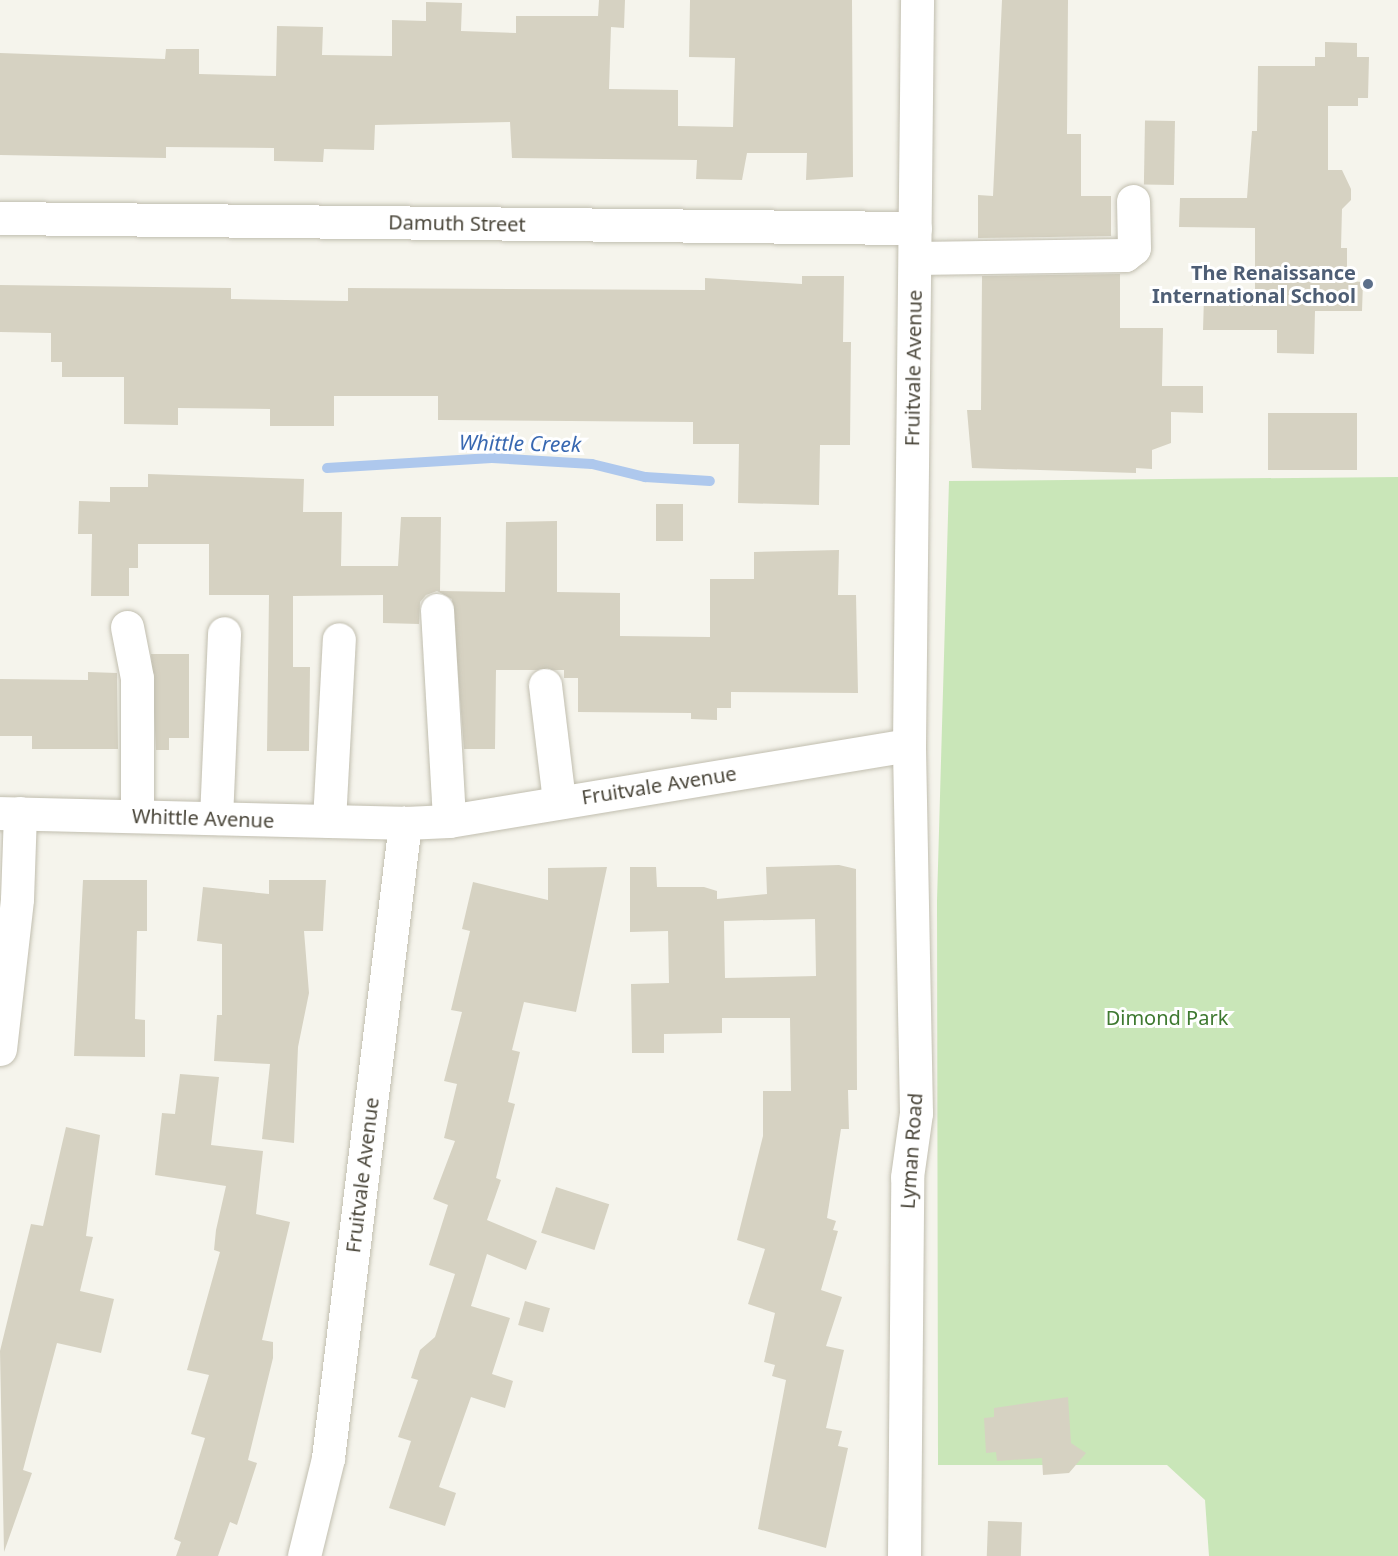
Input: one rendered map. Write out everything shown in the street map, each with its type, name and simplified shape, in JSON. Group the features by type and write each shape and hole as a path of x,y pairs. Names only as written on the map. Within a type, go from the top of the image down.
{"street":[{"name":"Fruitvale Avenue","path":"304,1556 328,1458 405,823 449,821 559,800 909,745 917,0"},
{"name":"Damuth Street","path":"0,218 915,243 1125,255 1134,248 1133,201"},
{"path":"437,610 449,821"},
{"path":"127,627 137,678 137,816"},
{"path":"216,818 224,633"},
{"path":"329,821 339,639"},
{"path":"545,685 559,800"},
{"name":"Lyman Road","path":"904,1556 907,1177 916,1113 909,745"},
{"path":"0,1050 17,899 10,813"},
{"name":"Whittle Avenue","path":"10,813 405,823"}],"green space":[{"name":"Dimond Park","path":"1398,477 1398,1556 1209,1556 1205,1500 1167,1465 938,1465 937,901 949,481"}],"building":[{"path":"599,0 625,0 624,28 611,27 609,89 678,90 678,126 733,127 735,58 689,57 690,0 852,0 853,177 806,180 807,153 747,153 742,180 696,179 697,160 512,158 510,122 375,125 374,150 324,149 323,162 274,161 274,148 166,147 166,158 0,155 0,53 165,59 166,49 199,49 199,74 276,76 277,26 323,27 322,55 392,56 392,20 426,21 426,2 462,3 461,31 516,33 516,16 598,16"},
{"path":"1002,0 1068,0 1067,134 1081,134 1081,196 1111,196 1111,236 978,238 978,195 993,196"},
{"path":"1325,42 1357,43 1357,57 1369,57 1368,98 1358,98 1358,106 1328,106 1328,170 1342,170 1351,189 1351,200 1342,209 1341,248 1347,248 1347,281 1363,282 1362,311 1315,311 1314,354 1277,353 1277,330 1203,330 1204,297 1255,297 1255,228 1179,227 1180,198 1247,198 1252,131 1257,131 1258,66 1315,66 1315,57 1325,57"},
{"path":"1145,120 1175,121 1174,185 1144,184"},
{"path":"1120,274 1120,328 1163,328 1162,386 1203,386 1203,413 1171,412 1171,443 1152,450 1152,469 1136,468 1136,473 972,468 967,410 981,410 982,276"},
{"path":"802,276 844,276 843,342 851,342 850,445 820,445 819,505 738,503 739,444 693,444 693,422 438,420 438,396 334,396 334,426 270,426 270,409 178,408 178,425 124,424 124,377 62,377 62,362 51,362 51,333 0,332 0,285 231,288 231,299 348,301 348,288 705,290 705,278 802,284"},
{"path":"1268,413 1357,413 1357,470 1268,470"},
{"path":"148,474 304,479 303,512 342,512 341,566 398,566 401,517 441,517 440,591 505,592 506,522 557,521 557,592 620,593 620,636 710,637 710,579 754,579 754,552 839,550 838,595 856,595 858,693 731,692 731,708 717,708 717,720 691,719 691,713 578,712 578,678 564,678 564,670 496,670 495,749 464,749 452,599 437,591 426,595 420,602 419,624 383,623 383,595 293,596 293,667 310,667 309,751 267,751 269,595 209,595 209,544 138,544 138,568 129,568 129,596 91,596 92,534 78,534 79,501 110,502 110,487 148,487"},
{"path":"656,504 683,504 683,541 656,541"},
{"path":"151,654 189,654 189,738 169,738 169,750 156,750"},
{"path":"88,672 117,673 118,749 32,749 32,736 0,736 0,679 88,680"},
{"path":"839,865 856,869 857,1090 848,1090 849,1129 841,1129 827,1218 836,1221 833,1230 838,1231 821,1290 842,1297 826,1346 844,1350 826,1428 842,1431 838,1446 848,1448 826,1548 758,1529 786,1380 772,1376 775,1365 764,1362 775,1313 748,1304 765,1249 737,1240 763,1136 763,1091 791,1091 790,1018 722,1018 722,1033 664,1034 664,1053 632,1053 631,984 669,983 668,931 630,932 630,867 656,867 657,887 704,887 717,891 717,899 767,894 766,867","holes":["815,919 816,976 725,978 724,921"]},
{"path":"607,867 576,1012 524,1002 512,1050 520,1052 508,1102 515,1104 496,1178 501,1180 487,1220 537,1241 526,1270 487,1254 471,1306 510,1318 492,1374 513,1381 505,1408 471,1397 439,1487 456,1493 445,1526 389,1508 411,1441 398,1437 418,1380 411,1378 420,1350 435,1337 455,1274 429,1265 448,1205 433,1199 455,1141 444,1138 457,1084 444,1081 462,1012 451,1010 470,931 462,929 473,882 548,900 548,868"},
{"path":"83,880 147,880 147,931 137,931 135,1019 145,1020 145,1057 74,1056"},
{"path":"269,880 326,880 323,931 304,931 309,993 298,1047 294,1143 262,1139 270,1064 214,1061 217,1015 222,1015 222,944 197,941 203,887 269,894"},
{"path":"180,1074 219,1077 211,1145 263,1151 256,1214 290,1222 262,1340 273,1342 273,1358 248,1460 257,1463 237,1525 230,1522 218,1556 176,1556 181,1542 174,1539 205,1438 191,1434 209,1375 187,1370 220,1252 214,1250 226,1186 155,1175 162,1113 175,1114"},
{"path":"66,1127 100,1135 86,1236 93,1237 80,1291 114,1299 101,1353 57,1343 23,1470 32,1473 4,1552 0,1351 31,1224 43,1226"},
{"path":"556,1187 609,1204 594,1250 541,1233"},
{"path":"525,1301 550,1308 543,1332 518,1325"},
{"path":"1068,1397 1071,1443 1086,1453 1069,1473 1043,1475 1042,1458 997,1461 996,1452 986,1453 984,1418 994,1417 994,1408"},
{"path":"988,1521 1022,1522 1021,1556 987,1556"}],"waterway":[{"name":"Whittle Creek","path":"327,468 492,458 592,464 645,477 710,481"}],"place":[{"name":"The Renaissance International School","path":"1368,284"}]}
